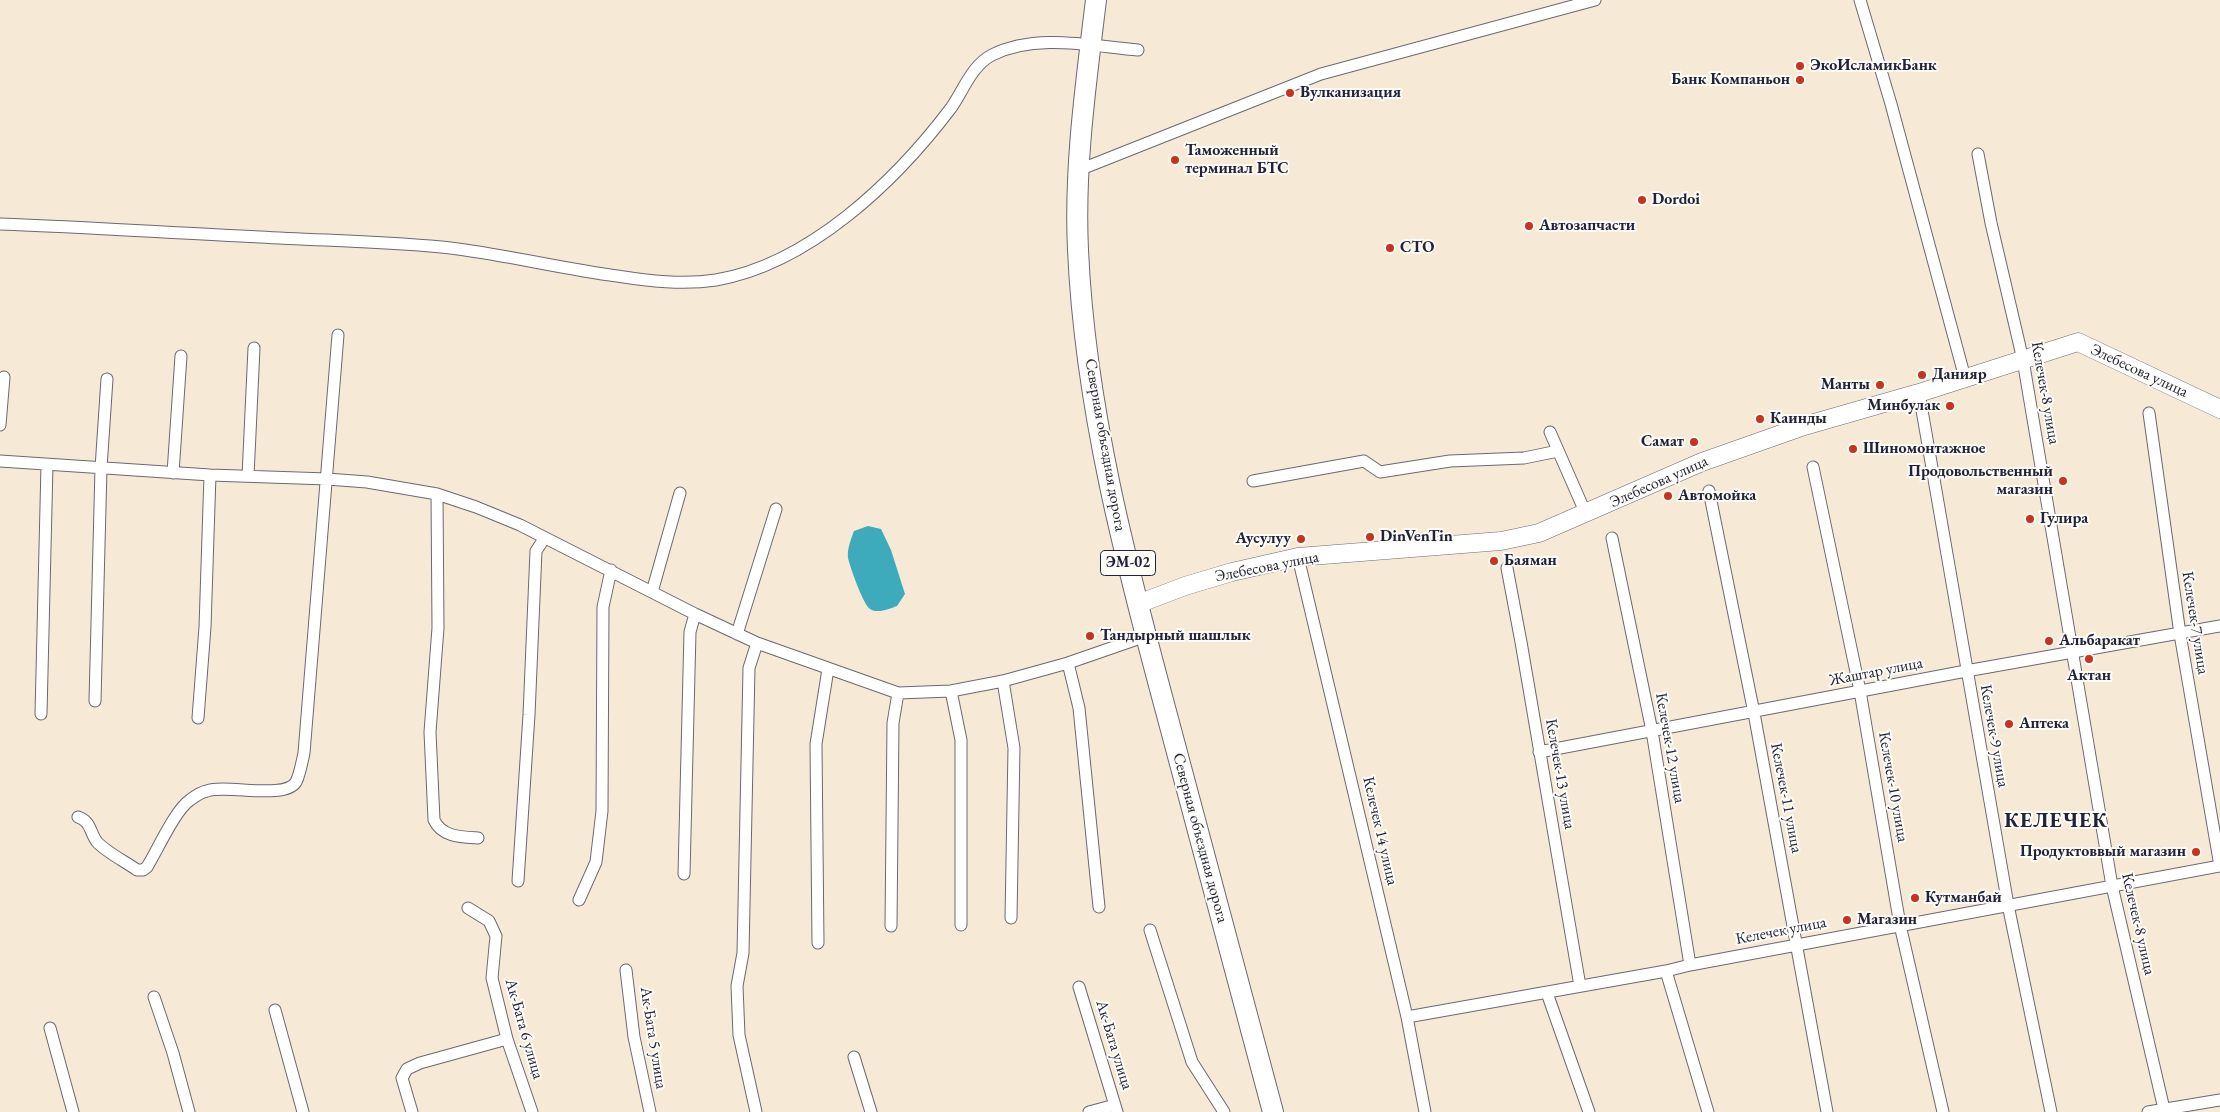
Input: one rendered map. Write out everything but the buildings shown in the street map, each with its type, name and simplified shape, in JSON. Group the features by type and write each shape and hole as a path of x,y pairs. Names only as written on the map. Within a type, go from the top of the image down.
{"highway":[{"name":"Северная объездная дорога","path":"1096,0 1079,170 1078,250 1083,322 1108,482 1146,636 1273,1112"}],"main road":[{"name":"Элебесова улица","path":"1138,604 1185,586 1232,572 1298,558 1501,541 1539,533 1702,462 1804,426 1919,394 2078,342 2220,409"}],"street":[{"path":"1079,170 1321,74 1595,0"},
{"path":"1860,0 1891,104 1965,378"},
{"path":"0,224 384,243 459,249 661,282 714,280 758,270 822,236 888,181 950,108 979,64 990,56 1013,47 1049,42 1138,50"},
{"name":"Келечек-8 улица","path":"1978,154 1991,223 2023,360 2112,886 2164,1109"},
{"path":"78,817 83,819 90,827 97,842 137,870 143,870 147,867 172,823 188,801 207,790 230,788 274,792 289,788 295,783 304,753 338,335"},
{"path":"248,476 254,348"},
{"path":"173,473 181,356"},
{"path":"0,425 4,377"},
{"path":"96,701 101,468 107,379"},
{"name":"Келечек-9 улица","path":"1919,394 2008,905 2051,1112"},
{"name":"Келечек-7 улица","path":"2149,413 2180,634 2220,866"},
{"path":"1550,432 1586,514"},
{"path":"1252,481 1364,461 1380,472 1450,461 1524,458 1558,451"},
{"path":"0,461 173,473 367,482 437,494 520,525 544,539 611,570 695,614 757,643 828,670 898,693 951,691 1002,681 1068,663 1146,636"},
{"path":"41,714 47,465"},
{"name":"Келечек-10 улица","path":"1813,467 1860,691 1900,925 1942,1112"},
{"path":"198,718 205,627 210,475"},
{"name":"Келечек-11 улица","path":"1709,491 1754,713 1827,1112"},
{"path":"652,592 680,493"},
{"path":"437,494 438,628 430,732 434,820 438,828 454,836 478,838"},
{"path":"737,634 776,509"},
{"name":"Келечек-12 улица","path":"1612,538 1652,730 1690,965"},
{"path":"518,881 529,715 536,551 544,539"},
{"name":"Келечек 14 улица","path":"1298,558 1408,1017 1425,1112"},
{"name":"Келечек-13 улица","path":"1507,568 1580,986"},
{"path":"579,900 596,862 602,811 603,607 611,570"},
{"path":"684,874 690,632 695,614"},
{"name":"Жаштар улица","path":"1539,752 1754,713 1966,671 2073,654 2220,626"},
{"path":"756,1112 739,1035 737,986 743,954 749,668 757,643"},
{"path":"1068,663 1078,708 1099,907"},
{"path":"818,943 816,744 828,670"},
{"path":"1002,681 1014,748 1011,918"},
{"path":"951,691 961,740 961,925"},
{"path":"891,926 893,723 898,693"},
{"name":"Келечек улица","path":"1408,1017 1666,971 1900,925 2220,866"},
{"name":"Ак-Бата 6 улица","path":"468,908 489,921 496,936 492,978 507,1039 532,1112"},
{"path":"1150,930 1192,1062 1224,1112"},
{"name":"Ак-Бата 5 улица","path":"626,970 634,1037 650,1112"},
{"path":"1666,971 1708,1112"},
{"name":"Ак-Бата улица","path":"1079,987 1116,1109"},
{"path":"1547,993 1589,1112"},
{"path":"154,997 173,1053 189,1112"},
{"path":"275,1010 303,1112"},
{"path":"50,1028 73,1112"},
{"path":"412,1112 402,1078 407,1069 420,1063 507,1039"},
{"path":"854,1057 871,1112"},
{"path":"2148,1112 2220,1100"},
{"path":"1089,1112 1116,1109"}],"water":[{"path":"868,526 881,529 891,550 905,594 897,606 884,610 876,611 867,606 857,585 848,558 854,531"}],"place":[{"name":"ЭкоИсламикБанк","path":"1800,66"},
{"name":"Банк Компаньон","path":"1800,80"},
{"name":"Вулканизация","path":"1290,93"},
{"name":"Таможенный терминал БТС","path":"1175,160"},
{"name":"Dordoi","path":"1642,200"},
{"name":"Автозапчасти","path":"1529,226"},
{"name":"СТО","path":"1390,248"},
{"name":"Данияр","path":"1922,375"},
{"name":"Манты","path":"1880,385"},
{"name":"Минбулак","path":"1950,406"},
{"name":"Каинды","path":"1760,419"},
{"name":"Самат","path":"1694,442"},
{"name":"Шиномонтажное","path":"1853,449"},
{"name":"Продовольственный магазин","path":"2063,481"},
{"name":"Автомойка","path":"1668,496"},
{"name":"Гулира","path":"2030,519"},
{"name":"DinVenTin","path":"1370,537"},
{"name":"Аусулуу","path":"1301,539"},
{"name":"Баяман","path":"1494,561"},
{"name":"Тандырный шашлык","path":"1090,636"},
{"name":"Альбаракат","path":"2049,641"},
{"name":"Актан","path":"2089,659"},
{"name":"Аптека","path":"2009,724"},
{"name":"Продуктоввый магазин","path":"2196,852"},
{"name":"Кутманбай","path":"1915,898"},
{"name":"Магазин","path":"1847,920"}],"district":[{"name":"КЕЛЕЧЕК","path":"2056,821"}]}
